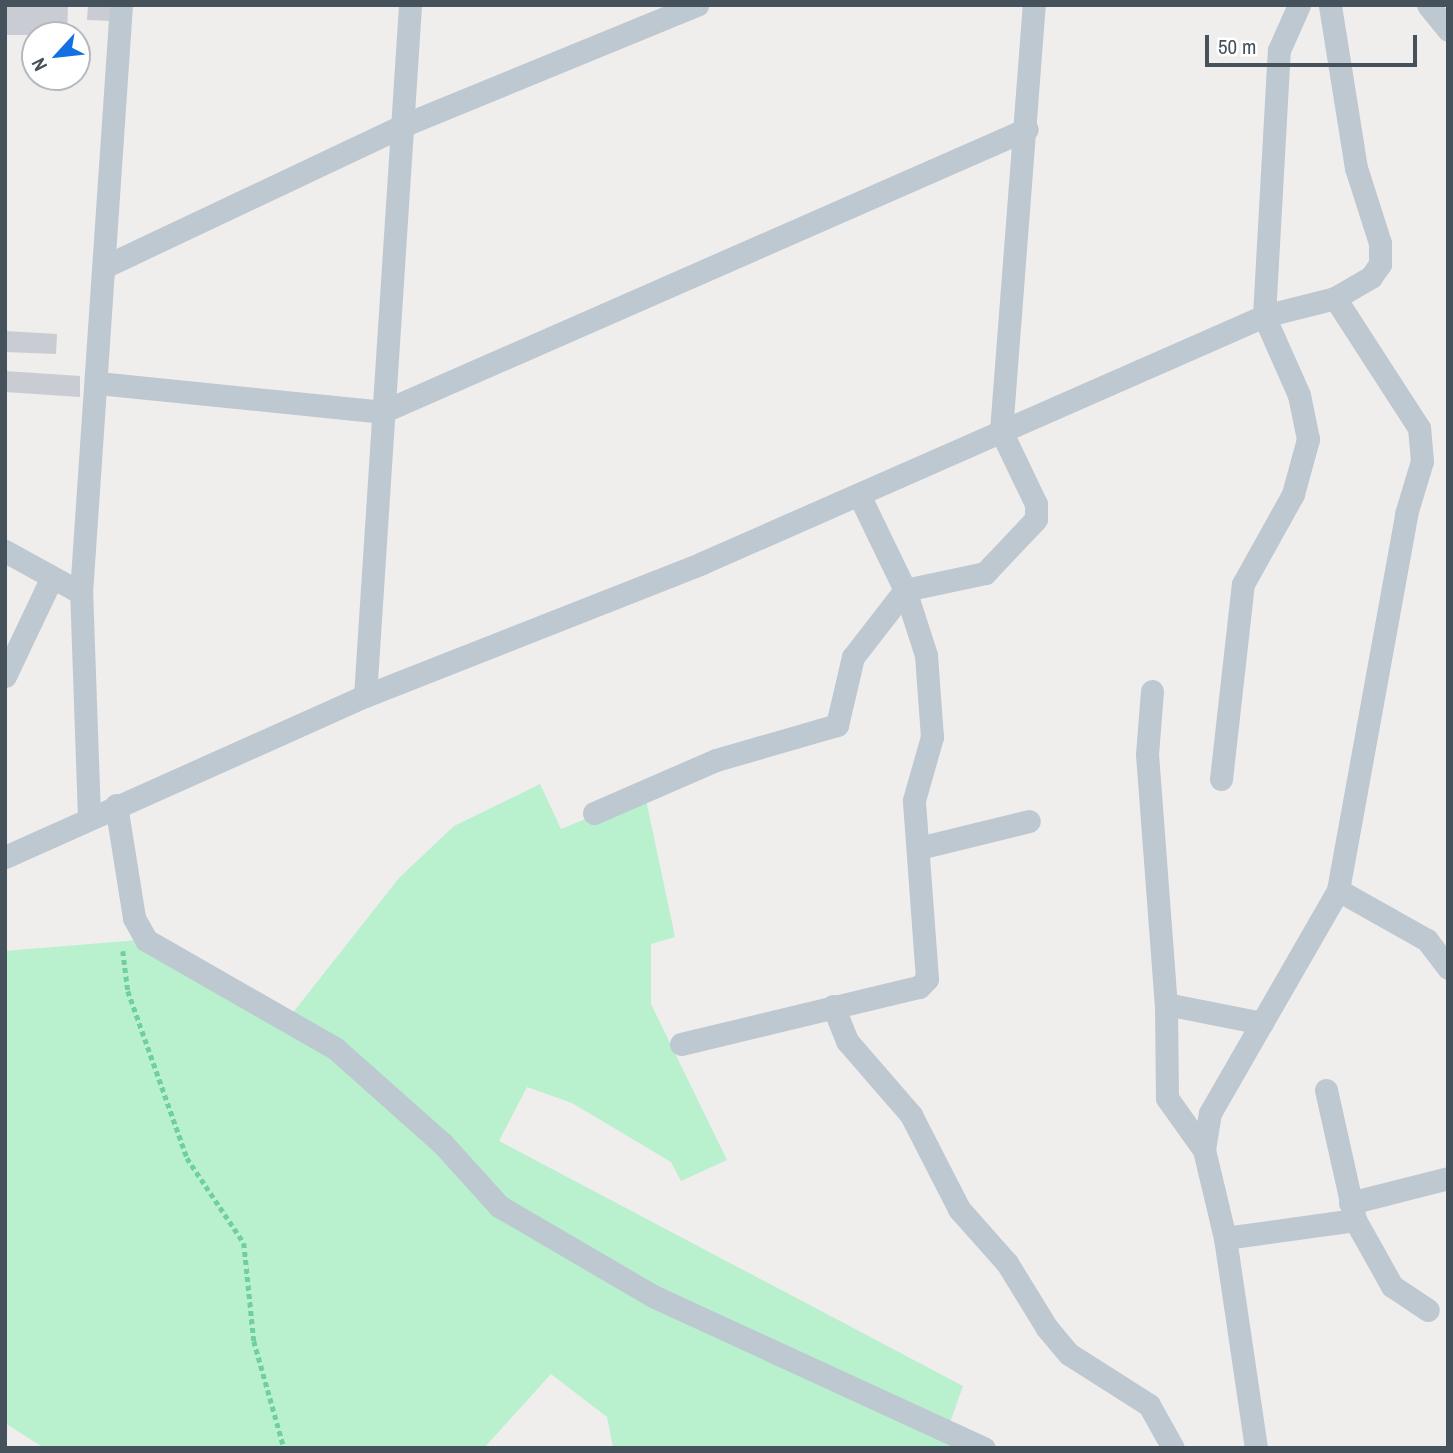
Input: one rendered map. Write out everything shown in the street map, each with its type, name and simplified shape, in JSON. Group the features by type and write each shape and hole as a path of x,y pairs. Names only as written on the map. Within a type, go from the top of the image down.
{"street":[{"path":"89,817 81,593 108,265 121,5"},
{"path":"365,696 410,5"},
{"path":"108,265 404,125 697,5"},
{"path":"594,813 716,760 837,725 846,709 853,657 905,590 985,573 1036,519 1037,504 1001,430 1027,129 1034,5"},
{"path":"1221,779 1243,584 1293,494 1308,439 1299,395 1264,316 1279,50 1298,5"},
{"path":"5,857 89,817 365,696 859,495 1264,316 1335,298 1371,277 1380,264 1380,243 1356,168 1330,5"},
{"path":"1428,5 1448,30"},
{"path":"98,383 382,412 1027,129"},
{"path":"1204,1150 1210,1113 1338,890 1423,442 1335,298"},
{"path":"681,1044 919,987 927,979 914,800 928,767 930,694 926,655 905,590 859,495"},
{"path":"5,551 51,579 81,593"},
{"path":"5,676 51,579"},
{"path":"1152,691 1147,754 1166,1003 1167,1098 1204,1150 1225,1238 1256,1448"},
{"path":"116,805 134,918 146,940 336,1049 442,1143 499,1206 655,1297 984,1448"},
{"path":"919,848 1029,821"},
{"path":"1338,890 1427,940 1448,968"},
{"path":"1166,1003 1262,1023"},
{"path":"832,1006 847,1041 911,1115 959,1209 1007,1263 1047,1328 1069,1354 1149,1405 1174,1448"},
{"path":"1326,1090 1352,1211 1392,1286 1428,1310"},
{"path":"1225,1238 1352,1211 1448,1178"}],"path":[{"path":"124,945 128,991 187,1158 244,1244 254,1341 284,1448"}],"green space":[{"path":"540,784 561,829 645,795 675,937 651,944 651,1004 727,1160 681,1181 671,1162 572,1103 527,1087 499,1141 963,1386 947,1431 984,1448 613,1448 607,1417 551,1374 484,1448 44,1448 5,1423 5,951 151,939 284,1024 399,878 454,826"}],"building":[{"path":"5,5 68,5 67,21 21,21 21,35 5,35"},
{"path":"88,5 113,5 112,21 87,20"},
{"path":"5,331 57,334 56,354 5,352"},
{"path":"5,371 80,376 80,397 5,392"}]}
